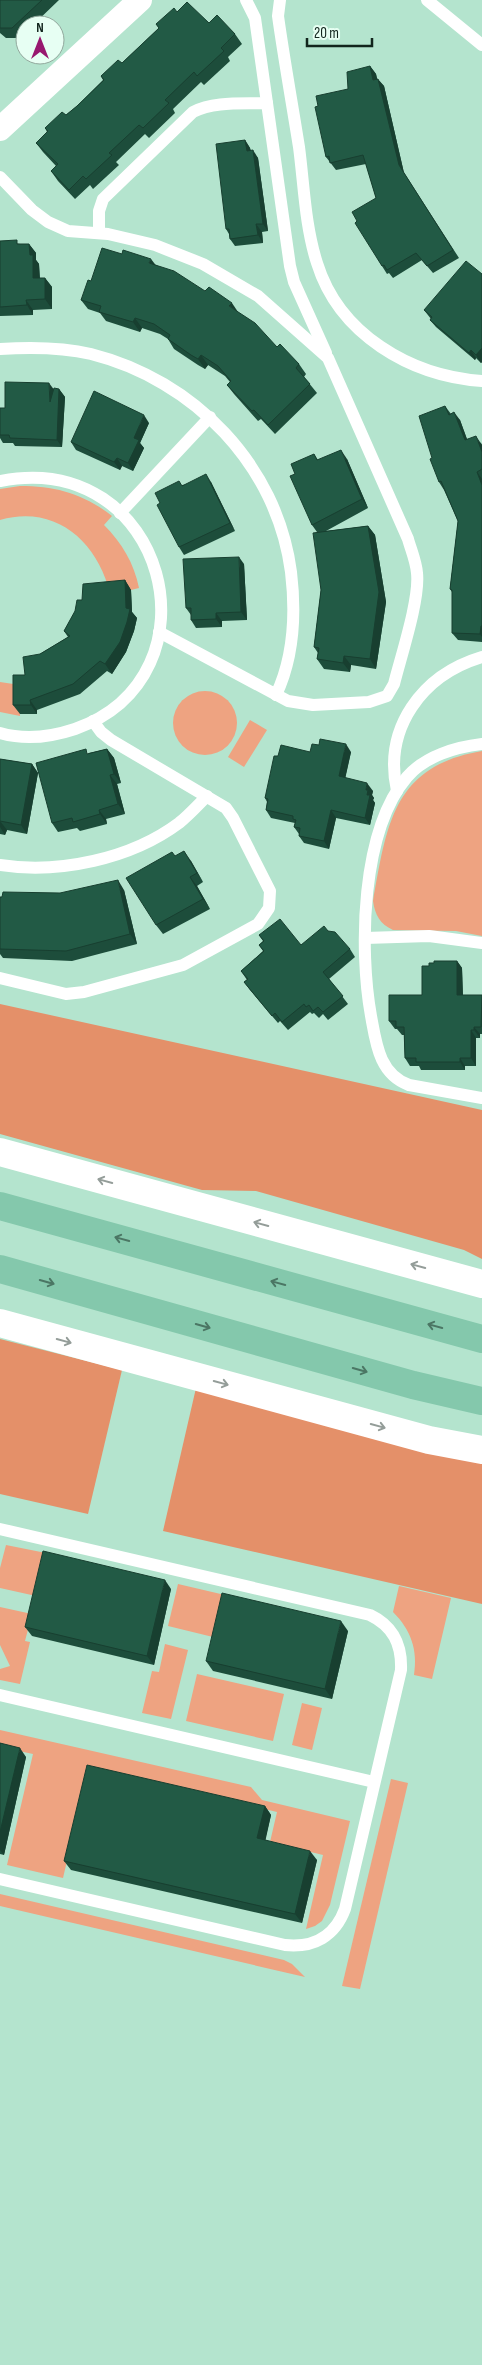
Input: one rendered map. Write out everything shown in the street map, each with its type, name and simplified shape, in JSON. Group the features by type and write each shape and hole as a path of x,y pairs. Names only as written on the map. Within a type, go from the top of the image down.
{"highway":[{"path":"0,1206 482,1339"},
{"path":"0,1269 413,1385 482,1401"}],"street":[{"path":"0,129 140,0"},
{"path":"0,1152 482,1284"},
{"path":"0,1323 429,1440 482,1450"},
{"path":"413,1385 482,1413"}],"lane":[{"path":"159,632 288,701 313,705 369,702 387,696 394,684 417,591 418,573 408,539 294,282 290,266 255,18 246,0"},
{"path":"280,0 278,16 294,113 312,247 322,278 342,312 383,349 416,367 482,381"},
{"path":"427,0 482,45"},
{"path":"99,233 99,211 103,199 193,112 208,106 267,103"},
{"path":"0,177 32,210 48,222 68,231 99,233 155,245 203,264 258,296 328,358"},
{"path":"0,350 28,347 59,349 89,354 118,362 146,373 173,388 210,418 240,449 257,474 274,510 289,559 294,619 284,677 276,695"},
{"path":"120,513 210,418"},
{"path":"0,481 35,477 62,481 94,493 120,513 139,534 157,571 161,591 159,632 154,652 134,687 120,702 93,721 67,732 26,737 0,733"},
{"path":"397,791 393,761 396,744 407,716 416,700 443,675 482,657"},
{"path":"0,978 66,994 84,992 183,965 258,924 269,908 270,891 233,818 226,808 111,740 101,732 93,721"},
{"path":"482,744 449,751 432,758 418,766 397,791 387,811 370,871 365,938 365,974 369,1005 376,1041 383,1064 399,1081 409,1085 482,1098"},
{"path":"0,865 36,868 66,865 96,860 125,851 179,823 207,796"},
{"path":"365,938 429,936 482,943"},
{"path":"0,1529 362,1613 377,1618 391,1630 399,1647 401,1658 401,1670 341,1918 328,1935 308,1945 285,1945 0,1879"},
{"path":"0,1695 374,1782"}],"shaded area":[{"path":"33,486 69,493 91,502 112,516 104,525 126,554 134,570 139,588 131,590 108,586 101,568 81,540 68,529 53,521 37,517 0,520 0,489"},
{"path":"0,682 20,685 20,716 0,712"},
{"path":"205,691 217,694 228,700 234,711 237,723 234,735 228,746 217,752 205,755 193,752 182,746 176,735 173,723 176,711 182,700 193,694"},
{"path":"250,720 267,730 244,767 228,757"},
{"path":"482,751 482,936 456,931 393,930 379,919 373,901 383,847 399,803 412,785 429,770 452,759"},
{"path":"0,1004 482,1110 482,1259 464,1250 256,1191 202,1190 0,1134"},
{"path":"0,1339 122,1370 88,1514 0,1494"},
{"path":"196,1388 482,1461 482,1604 163,1531"},
{"path":"6,1545 46,1553 36,1596 0,1588 0,1568"},
{"path":"178,1584 225,1595 213,1637 168,1626"},
{"path":"399,1586 451,1598 432,1679 414,1675 415,1657 412,1641 409,1633 393,1612"},
{"path":"0,1607 32,1614 25,1641 30,1642 20,1684 0,1680 0,1669 10,1666 0,1645"},
{"path":"165,1644 188,1650 171,1719 142,1713 152,1671 159,1672"},
{"path":"197,1674 284,1694 273,1741 186,1721"},
{"path":"302,1703 322,1708 312,1750 292,1745"},
{"path":"0,1730 251,1787 262,1800 350,1821 330,1905 322,1921 306,1929 323,1855 270,1842 277,1812 89,1767 63,1878 7,1865 33,1754 0,1747"},
{"path":"391,1779 408,1783 360,1989 342,1986"},
{"path":"0,1894 284,1960 292,1964 305,1977 0,1906"}],"building":[{"path":"0,0 42,0 26,15 15,15 15,25 12,28 0,28"},
{"path":"187,2 209,23 217,15 235,34 221,48 224,51 197,76 194,72 165,100 169,103 143,128 139,125 109,153 112,155 86,179 83,176 69,190 51,171 58,164 36,143 48,131 45,128 62,112 66,115 77,106 104,80 101,76 118,60 122,63 159,28 156,24 174,8 177,12"},
{"path":"370,66 373,80 378,79 399,165 453,250 427,266 416,253 387,270 384,265 382,266 355,223 357,221 352,212 376,198 363,155 330,163 329,156 326,157 315,107 318,106 316,96 348,89 347,72"},
{"path":"245,140 247,151 253,150 263,224 256,224 258,235 230,239 229,229 226,229 216,144"},
{"path":"17,240 17,244 29,244 30,255 33,255 33,278 45,278 45,299 26,300 27,305 0,307 0,241"},
{"path":"102,248 122,254 123,250 151,259 149,263 174,271 205,291 209,287 232,303 229,306 255,323 277,347 280,344 299,364 296,368 310,384 268,425 227,385 231,381 218,366 201,355 198,359 191,355 168,339 170,335 154,324 135,318 133,322 99,312 101,306 81,300 88,280 91,281"},
{"path":"466,261 482,274 482,348 476,355 471,350 469,353 430,320 432,317 424,310"},
{"path":"5,382 49,383 50,402 54,388 59,389 57,440 10,438 9,435 0,435 0,408 5,408"},
{"path":"94,391 144,415 134,438 139,440 128,463 117,458 114,462 71,442"},
{"path":"445,406 449,415 454,412 465,440 476,436 482,452 482,469 477,472 482,485 482,626 480,634 452,633 452,590 450,589 458,521 430,459 432,458 419,416"},
{"path":"341,450 362,499 312,525 290,476 295,474 291,464 314,454 317,460"},
{"path":"206,474 230,523 179,547 157,505 160,503 155,493 179,481 182,486"},
{"path":"368,526 379,592 370,659 344,656 343,663 317,659 319,648 314,647 321,590 313,533"},
{"path":"239,557 241,612 216,613 216,619 191,620 191,608 186,608 183,559"},
{"path":"125,580 126,608 130,609 127,622 120,642 105,664 100,661 73,684 30,700 31,705 13,705 13,675 25,675 23,657 40,654 70,636 64,631 75,611 77,600 82,600 83,584"},
{"path":"320,739 346,744 339,776 367,783 367,795 370,795 365,818 331,810 324,841 299,836 300,828 294,827 296,820 293,819 293,816 266,810 268,799 265,798 274,756 278,756 281,745 310,752 312,744 319,745"},
{"path":"86,749 87,754 107,749 114,774 110,775 118,804 99,810 100,814 73,822 72,818 52,823 36,763"},
{"path":"0,759 32,764 21,825 0,821"},
{"path":"184,851 197,873 190,877 203,899 156,925 126,878 172,852 175,856"},
{"path":"118,880 130,934 66,951 0,949 0,897 2,897 3,892 60,893"},
{"path":"280,919 301,945 324,926 328,931 335,932 350,949 323,972 343,996 323,1012 318,1007 313,1011 309,1005 306,1007 304,1004 282,1022 275,1013 272,1016 244,982 248,979 241,971 264,951 259,945 264,941 259,935"},
{"path":"434,961 457,961 457,995 482,995 481,1027 474,1027 474,1030 471,1030 471,1058 460,1058 460,1062 416,1062 416,1058 405,1058 404,1027 396,1027 396,1021 389,1021 389,995 422,995 422,966 429,966 429,963 434,963"},
{"path":"43,1551 165,1580 147,1656 25,1627"},
{"path":"222,1593 341,1621 325,1689 206,1661"},
{"path":"0,1743 20,1748 0,1832"},
{"path":"87,1765 265,1806 257,1838 310,1851 295,1914 64,1861"}]}
